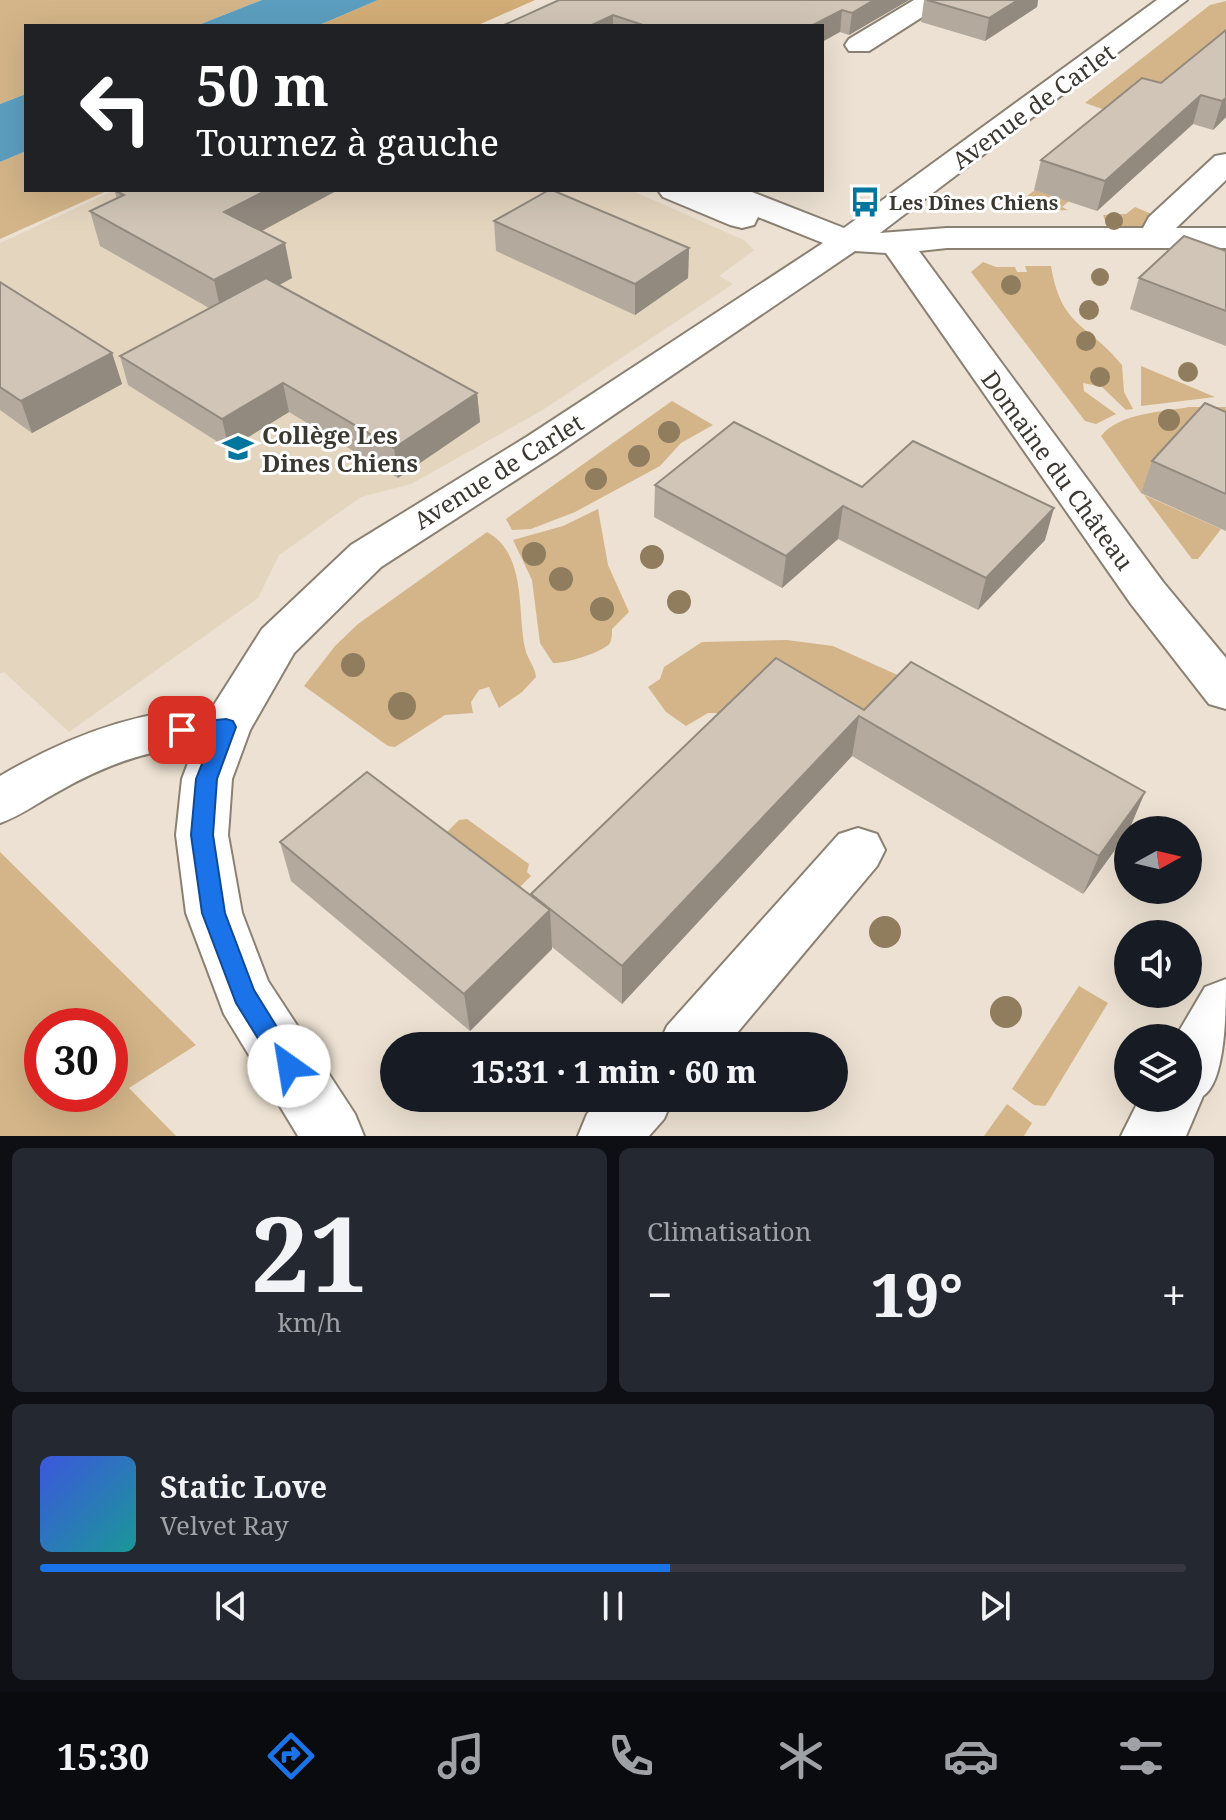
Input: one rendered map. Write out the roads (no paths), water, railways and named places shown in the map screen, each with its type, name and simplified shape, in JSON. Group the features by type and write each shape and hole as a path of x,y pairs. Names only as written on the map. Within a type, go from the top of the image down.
{"street":[{"path":"859,45 932,0"},
{"name":"Avenue de Carlet","path":"333,1136 244,995 214,913 202,835 207,779 226,727 278,641 366,556 542,445 836,250 1162,2"},
{"path":"1156,238 1161,224 1226,163"},
{"path":"679,192 759,225 836,250 947,238 1226,238"},
{"path":"722,192 836,250"},
{"name":"Domaine du Château","path":"896,244 1147,593 1226,691"},
{"path":"0,802 29,782 83,755 160,731 226,727"},
{"path":"700,1032 858,850"},
{"path":"1202,1048 1226,1006"},
{"path":"609,1136 630,1112"},
{"path":"1152,1136 1166,1112"}],"water":[{"path":"262,0 378,0 322,24 201,24"},
{"path":"24,95 24,152 0,162 0,104"}],"place":[{"name":"Les Dînes Chiens","path":"865,202"},
{"name":"Collège Les Dines Chiens","path":"238,448"}]}
